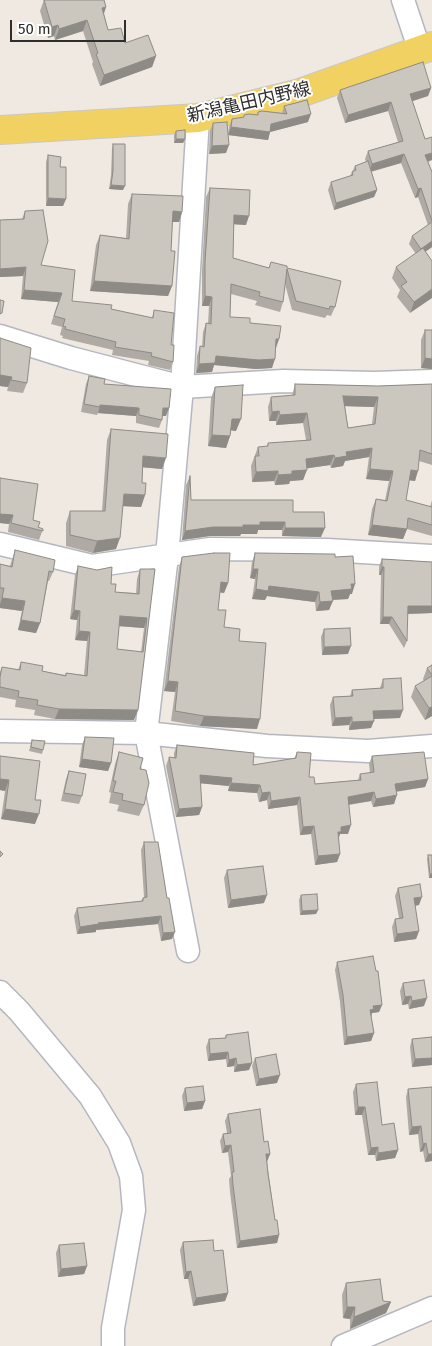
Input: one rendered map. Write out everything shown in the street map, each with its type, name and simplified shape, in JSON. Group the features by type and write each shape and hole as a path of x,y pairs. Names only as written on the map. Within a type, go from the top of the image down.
{"main road":[{"name":"新潟亀田内野線","path":"0,130 198,118 300,93 426,48"}],"street":[{"path":"403,0 426,48"},
{"path":"188,951 146,733 167,556 182,387 198,118"},
{"path":"0,336 71,358 182,387 283,381 432,381"},
{"path":"0,544 92,566 210,549 327,550 432,556"},
{"path":"0,731 146,733 285,747 368,751 432,746"},
{"path":"0,992 19,1011 90,1096 119,1143 130,1176 134,1210 112,1328 113,1346"},
{"path":"343,1346 432,1308"}],"building":[{"path":"44,0 104,0 106,7 102,8 108,30 121,28 125,43 148,35 156,56 104,75 87,20 59,29 58,25 52,27"},
{"path":"423,62 431,88 410,94 425,139 432,137 432,153 425,155 432,172 432,221 421,188 418,189 404,154 372,164 368,151 403,141 391,102 348,115 340,90"},
{"path":"307,100 311,114 271,124 270,132 231,127 232,119 249,114 258,115 258,112 262,111 287,114 284,106"},
{"path":"227,122 229,145 212,146 213,123"},
{"path":"185,130 185,139 176,139 176,131"},
{"path":"113,144 125,144 125,186 111,185"},
{"path":"48,155 61,157 60,167 66,167 66,199 48,198"},
{"path":"368,161 377,190 336,203 331,182 353,175 352,172 356,170 355,166"},
{"path":"210,188 250,190 249,216 234,215 233,258 269,268 271,262 287,266 287,268 341,281 335,307 330,306 329,309 296,301 287,269 283,302 259,296 260,292 231,284 230,317 250,318 250,323 281,326 279,339 276,339 275,359 259,360 216,356 215,363 199,364 200,346 204,347 206,323 211,324 212,297 205,296 205,262"},
{"path":"132,194 183,196 182,212 173,211 171,251 175,251 172,286 94,281 100,235 129,239"},
{"path":"43,210 48,241 41,265 75,270 72,301 112,305 111,309 153,318 154,310 174,313 171,345 174,345 173,362 151,356 152,353 115,347 116,342 65,329 66,327 63,326 65,319 54,316 62,293 24,290 26,267 0,269 0,220 24,219 25,211"},
{"path":"432,222 432,241 421,249 412,236"},
{"path":"423,248 432,261 432,289 414,302 401,286 407,282 396,267"},
{"path":"0,300 4,301 2,313 0,314"},
{"path":"425,330 432,330 432,359 425,358"},
{"path":"0,338 31,348 27,383 11,380 12,377 0,375"},
{"path":"89,376 105,379 104,384 171,389 169,408 163,408 162,420 139,415 139,408 100,405 100,407 84,404"},
{"path":"295,384 378,386 432,384 432,454 420,450 418,471 411,470 406,500 432,507 432,525 408,518 407,529 372,525 376,499 387,501 393,471 370,469 372,448 346,452 347,456 335,458 334,455 306,459 307,470 292,471 292,474 278,475 278,471 256,472 255,456 259,456 258,447 268,446 268,443 311,440 307,413 280,415 279,411 272,412 271,397 295,395","holes":["343,396 378,397 375,424 348,428"]},
{"path":"243,385 241,419 232,419 230,436 212,435 215,387"},
{"path":"111,429 168,434 166,458 143,456 142,483 146,483 145,495 124,494 120,538 97,541 70,535 70,511 105,511"},
{"path":"190,476 191,500 293,500 293,512 324,512 325,528 285,528 285,522 260,522 260,525 213,527 185,531"},
{"path":"0,478 38,484 33,520 40,522 38,527 43,529 43,531 11,523 13,515 0,514"},
{"path":"15,550 55,560 53,572 49,571 40,623 21,620 25,601 2,598 4,588 0,588 0,564 12,567"},
{"path":"230,553 228,583 221,582 218,610 226,610 224,627 240,629 239,641 266,643 260,719 204,716 175,711 178,682 168,681 182,557"},
{"path":"255,553 335,554 335,557 353,556 355,584 351,584 352,589 331,591 333,601 320,602 319,592 269,586 268,591 256,589 258,569 253,569"},
{"path":"382,559 432,562 432,606 408,606 407,641 392,617 383,617 384,567 382,567"},
{"path":"78,566 97,570 112,567 111,584 116,584 115,592 139,594 140,569 155,569 138,710 59,709 37,705 38,700 18,697 19,691 0,687 2,667 20,670 21,662 43,666 42,671 66,676 66,673 87,676 90,632 79,631 80,611 74,610","holes":["120,616 147,618 143,652 117,649"]},
{"path":"350,628 351,646 324,647 324,629"},
{"path":"432,665 432,675 427,668"},
{"path":"432,676 432,707 429,708 415,686"},
{"path":"401,678 403,710 373,711 374,721 352,722 352,717 335,718 333,697 353,696 352,690 383,688 383,679"},
{"path":"85,737 114,738 111,763 82,759"},
{"path":"32,740 45,741 43,750 31,747"},
{"path":"177,745 254,753 253,765 296,758 297,752 311,753 309,777 314,777 315,784 361,780 360,774 374,772 372,756 424,752 428,779 395,784 397,795 376,799 374,792 348,797 351,825 341,827 341,832 338,832 340,854 318,856 314,826 303,827 300,797 271,801 270,792 262,793 260,785 231,783 232,778 200,775 202,807 179,809 169,757 176,758"},
{"path":"119,752 143,758 140,769 146,770 149,783 144,805 122,800 123,794 113,792 116,781 113,781"},
{"path":"0,756 40,761 35,800 41,800 39,814 5,809 9,780 0,779"},
{"path":"69,771 86,774 82,796 64,793"},
{"path":"144,842 158,842 167,898 169,898 175,932 163,933 161,916 98,923 80,927 77,908 143,901 143,898 147,897"},
{"path":"428,855 432,855 432,874 430,874"},
{"path":"263,866 267,895 231,900 227,870"},
{"path":"420,884 422,897 414,898 419,931 397,934 395,919 403,918 398,888"},
{"path":"317,894 318,910 302,911 301,895"},
{"path":"373,956 376,971 378,971 382,1005 373,1006 374,1009 370,1010 374,1033 347,1037 343,995 337,962"},
{"path":"424,980 427,998 412,1001 411,996 405,997 403,983"},
{"path":"248,1032 252,1063 237,1065 236,1058 229,1060 228,1052 210,1054 209,1039 226,1038 226,1035"},
{"path":"432,1037 432,1058 415,1059 412,1039"},
{"path":"276,1054 280,1075 259,1079 255,1058"},
{"path":"377,1082 382,1125 394,1123 398,1150 378,1153 378,1147 371,1148 365,1107 358,1107 356,1084"},
{"path":"203,1086 205,1101 187,1103 185,1088"},
{"path":"432,1087 432,1154 428,1154 426,1143 423,1144 421,1126 412,1127 408,1089"},
{"path":"260,1109 264,1142 268,1141 270,1154 266,1154 268,1174 279,1235 240,1241 233,1185 232,1172 234,1172 231,1145 225,1146 223,1134 231,1133 228,1114"},
{"path":"213,1240 214,1251 223,1250 228,1293 196,1298 191,1271 186,1272 183,1242"},
{"path":"84,1243 87,1266 61,1269 59,1245"},
{"path":"380,1279 383,1301 391,1302 354,1317 355,1307 347,1307 346,1283"}]}
